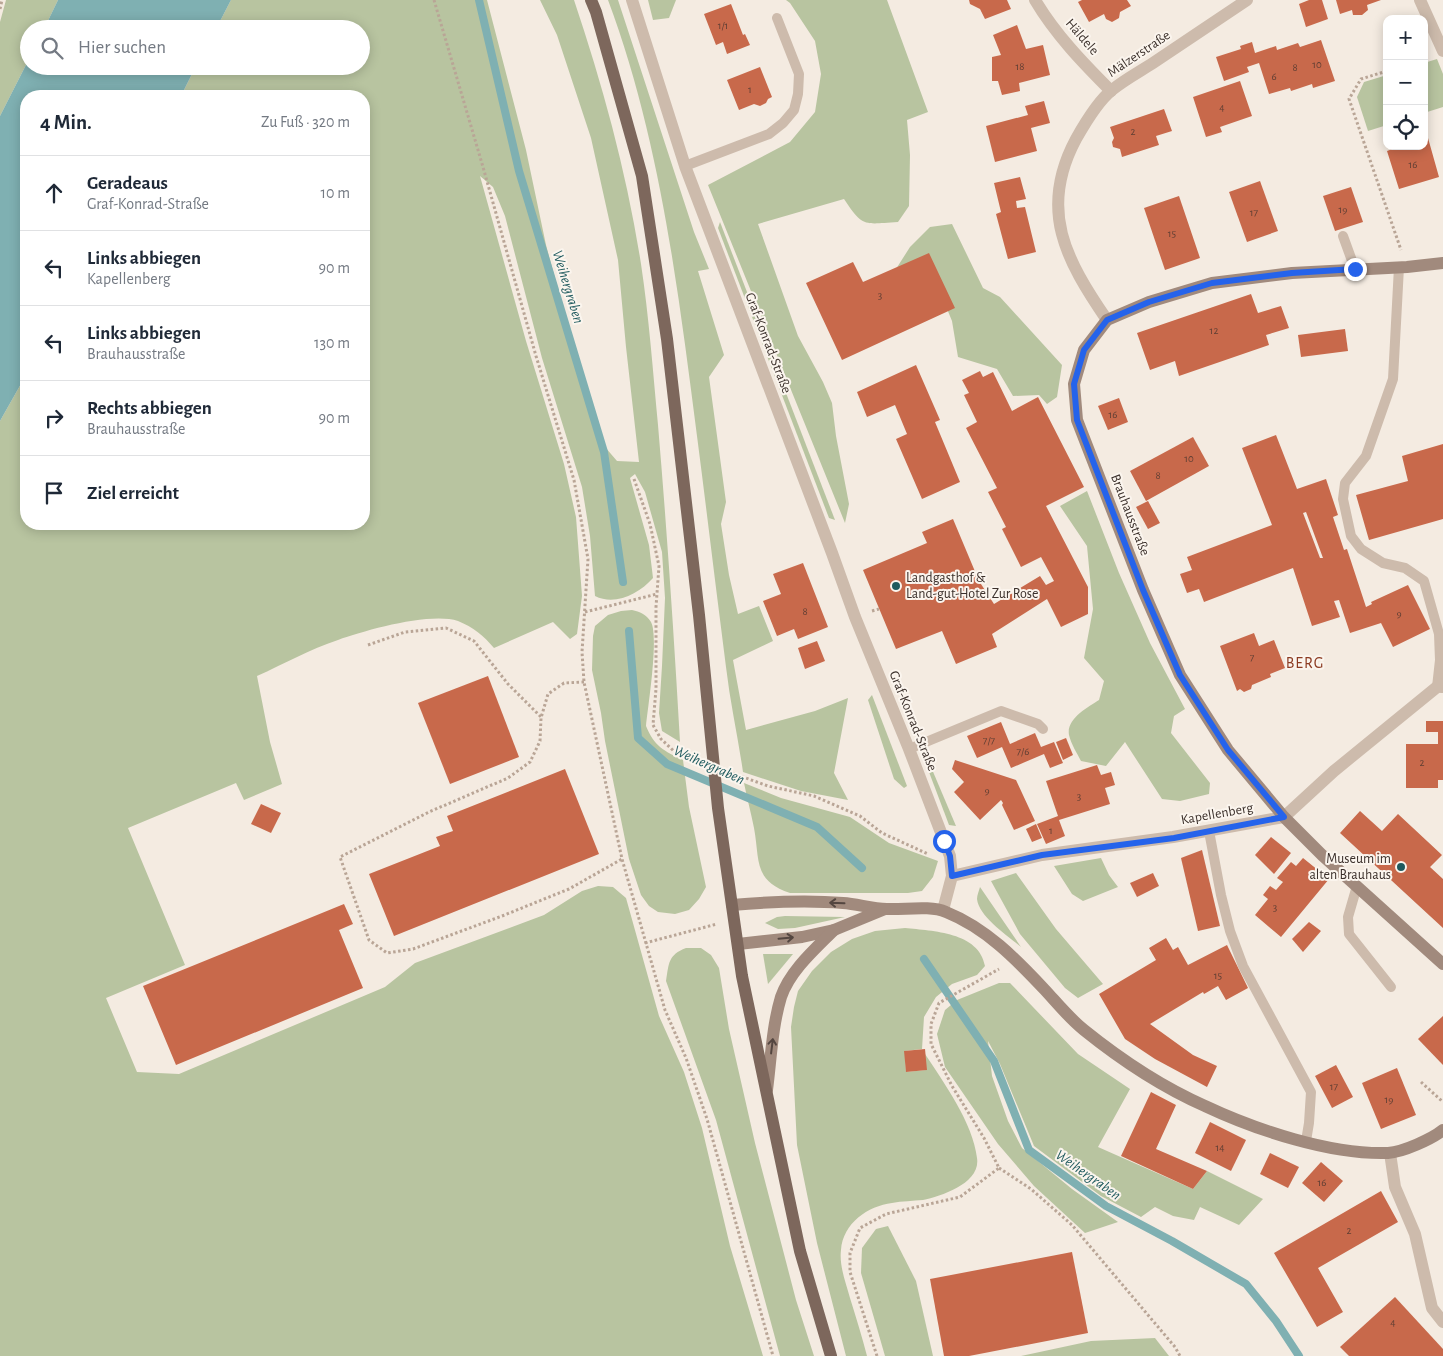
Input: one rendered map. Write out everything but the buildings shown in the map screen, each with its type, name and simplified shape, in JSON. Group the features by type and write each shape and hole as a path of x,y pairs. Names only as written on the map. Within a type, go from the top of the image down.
{"main road":[{"path":"591,0 642,176 667,339 718,808 742,976 800,1251 831,1356"}],"street":[{"name":"Graf-Konrad-Straße","path":"632,0 685,166 855,617 950,856 952,876 943,910"},
{"name":"Häldele","path":"1035,0 1044,16 1079,59 1111,91"},
{"path":"1420,0 1443,51"},
{"name":"Mälzerstraße","path":"1107,320 1085,288 1069,258 1060,231 1059,193 1063,168 1086,121 1111,91 1245,1"},
{"name":"Brauhausstraße","path":"1443,263 1292,273 1212,283 1149,302 1107,320 1084,350 1074,384 1077,420 1143,590 1180,675 1228,750 1284,817 1443,964"},
{"path":"1284,817 1334,771 1441,687"},
{"name":"Kapellenberg","path":"952,876 1042,855 1174,838 1284,817"},
{"path":"732,905 758,902 842,903 885,909 943,910 969,922 1013,956 1082,1029 1147,1075 1204,1106 1264,1130 1348,1151 1390,1153 1414,1145 1443,1130"},
{"path":"738,944 802,937 834,930 885,909"},
{"path":"766,1095 774,1034 782,996 794,974 810,953 834,930"},
{"path":"1390,1153 1395,1186 1415,1234 1432,1308 1443,1322"}],"lane":[{"path":"685,166 769,134 783,123 794,110 798,94 799,74 776,18"},
{"path":"1343,236 1355,269"},
{"path":"1403,267 1393,379 1366,456 1345,484 1343,499 1351,536 1360,549 1383,563 1405,568 1424,581 1439,634 1441,687"},
{"path":"909,749 1001,712 1038,724 1042,729"},
{"path":"1209,831 1230,931 1244,966 1311,1092 1306,1141"},
{"path":"1357,886 1348,917 1349,934 1391,987"}],"path":[{"path":"0,9 2,0"},
{"path":"434,0 536,356 574,480 588,559 582,652 584,682 622,859 665,1010 686,1058 707,1119 773,1356"},
{"path":"1383,72 1361,79 1349,99 1403,267"},
{"path":"634,479 650,524 659,566 654,725 661,739 677,754 698,762"},
{"path":"585,612 657,594"},
{"path":"368,645 405,632 446,628 474,641 508,684 541,718"},
{"path":"584,682 564,683 548,694 541,718 540,741 530,762 508,778 428,812 340,857 369,940 387,953 413,949 502,916 569,889 622,859"},
{"path":"723,770 768,786 814,796 860,816 882,832 919,850 937,856 950,856"},
{"path":"645,943 734,920"},
{"path":"1013,956 997,971 939,1003 931,1024 931,1044 952,1086 984,1138 999,1168 1031,1188 1072,1225 1175,1347 1180,1356"},
{"path":"1421,1082 1443,1102"},
{"path":"877,1356 850,1272 850,1253 860,1228 886,1214 960,1197 999,1168"}],"green space":[{"path":"6,0 58,0 48,20 20,20 21,75 0,116 0,22"},
{"path":"231,0 487,0 526,150 546,245 599,440 617,461 639,462 618,260 591,138 557,35 540,0 574,0 613,130 629,197 641,264 651,344 661,465 680,742 662,731 659,713 665,598 662,552 645,492 635,474 630,478 649,545 653,578 641,589 626,597 611,600 595,596 590,536 582,487 542,358 505,216 493,187 480,176 526,341 564,464 576,517 582,596 577,634 570,639 553,622 494,648 478,632 458,621 446,619 415,620 350,636 307,652 257,676 270,742 282,784 244,800 236,783 128,828 185,965 106,998 137,1072 179,1074 385,987 415,963 544,915 582,891 598,886 613,887 626,898 659,1016 684,1072 702,1128 730,1246 763,1356 0,1356 0,421 20,386 20,530 370,530 370,90 184,90 192,75 370,75 370,20 221,20"},
{"path":"608,0 618,0 694,232 709,269 698,271 724,355 709,377 726,502 721,524 729,575 738,614 759,606 773,641 733,660 746,730 815,711 848,698 834,773 848,800 801,791 743,772 728,680 701,465 665,215 641,106"},
{"path":"648,0 676,0 669,18 653,20"},
{"path":"786,0 887,0 928,112 907,120 910,155 909,206 898,222 871,223 860,220 844,199 758,224 798,336 832,403 836,436 849,504 845,523 708,185 790,142 815,112 821,74 815,41 790,3"},
{"path":"1437,59 1443,74 1443,107 1428,112 1428,105 1428,62"},
{"path":"1383,76 1383,126 1368,131 1357,97 1364,82"},
{"path":"720,222 835,520 829,518 718,228"},
{"path":"952,224 983,288 1000,297 1062,365 1057,397 1047,404 1039,395 1013,396 997,369 958,357 952,321 926,258 896,269 910,247 930,227"},
{"path":"1087,491 1119,573 1150,643 1185,709 1174,716 1171,733 1210,783 1209,794 1180,801 1162,799 1125,742 1106,766 1081,761 1071,742 1069,729 1071,724 1079,714 1099,700 1104,681 1084,658 1093,609 1087,546 1060,506"},
{"path":"632,610 647,617 651,622 653,630 651,688 646,726 652,738 660,747 683,760 689,807 706,887 699,899 689,910 675,914 658,912 649,906 641,895 629,859 592,670 595,626 608,615"},
{"path":"872,695 907,786 904,788 894,779 868,700"},
{"path":"931,767 956,826 949,825 929,772"},
{"path":"744,783 781,798 850,817 889,843 938,861 933,877 922,891 908,893 790,893 778,888 764,876 760,868 754,828"},
{"path":"1101,858 1109,875 1118,887 1083,901 1072,894 1054,866"},
{"path":"1016,873 1056,929 1103,984 1078,998 1065,988 1020,934 991,881"},
{"path":"980,887 1021,947 995,926 983,913 977,899"},
{"path":"777,917 845,917 795,928 778,929 765,923"},
{"path":"905,928 941,932 964,940 974,946 981,955 985,966 977,975 952,984 936,997 924,1017 922,1049 905,1051 906,1072 926,1070 925,1054 949,1090 970,1131 977,1158 977,1167 967,1181 949,1192 923,1200 900,1202 874,1208 858,1218 846,1232 841,1250 841,1262 867,1356 846,1356 817,1243 797,1145 791,1027 798,991 812,971 831,952 852,939 875,931"},
{"path":"686,948 701,948 711,955 719,968 729,1029 755,1143 796,1300 814,1356 780,1356 716,1120 666,981 670,960"},
{"path":"763,954 793,954 768,984"},
{"path":"999,983 1010,983 1078,1054 1130,1089 1098,1147 1193,1189 1207,1171 1263,1199 1239,1225 1200,1207 1194,1220 1173,1216 1155,1207 1141,1217 1101,1196 1034,1146 1000,1064 988,1041 992,1076 1008,1121 1022,1148 1072,1189 1118,1222 1085,1233 1034,1186 998,1144 945,1067 937,1034 945,1010 957,1000"},
{"path":"888,1226 916,1281 933,1356 885,1356 861,1273 862,1248 876,1229"},
{"path":"1155,1338 1169,1356 1021,1356 1091,1341"}],"water":[{"path":"58,0 231,0 221,20 48,20"},
{"path":"21,75 192,75 184,90 20,90 20,386 0,421 0,116"}],"waterway":[{"name":"Weihergraben","path":"479,0 519,171 604,452 623,582"},
{"name":"Weihergraben","path":"629,631 638,738 667,764 817,827 862,868"},
{"name":"Weihergraben","path":"924,959 994,1061 1029,1150 1106,1206 1172,1241 1246,1284 1276,1321 1299,1356"}],"place":[{"name":"Landgasthof & Land-gut-Hotel Zur Rose","path":"896,586"},
{"name":"Museum im alten Brauhaus","path":"1401,867"}],"district":[{"name":"BERG","path":"1305,663"}],"route":[{"path":"944,841 950,856 952,876 1042,855 1174,838 1284,817 1228,750 1180,675 1143,590 1077,420 1074,384 1084,350 1107,320 1149,302 1212,283 1292,273 1355,269"}]}
